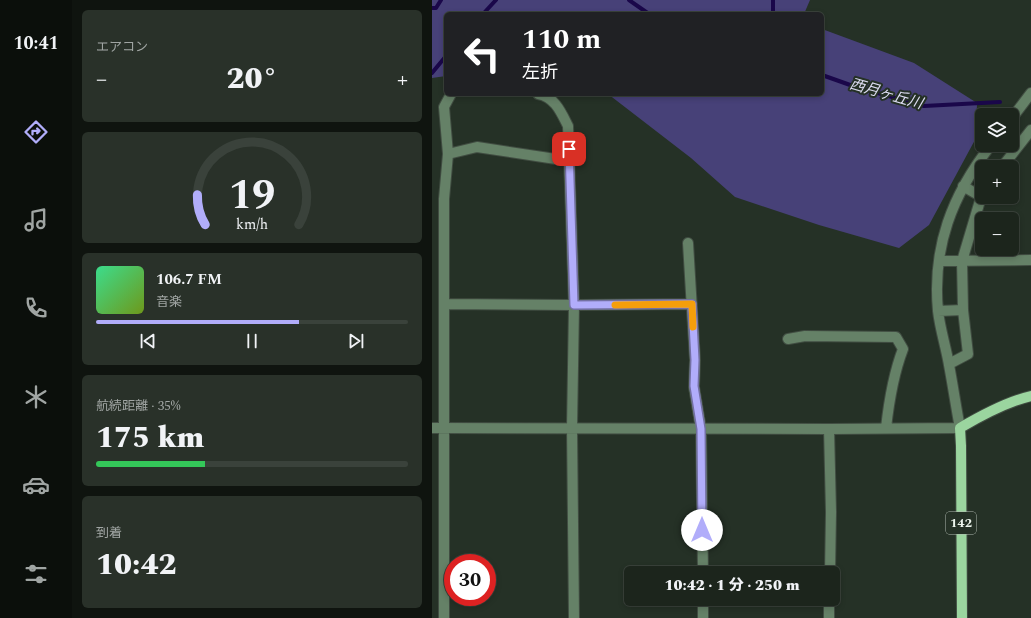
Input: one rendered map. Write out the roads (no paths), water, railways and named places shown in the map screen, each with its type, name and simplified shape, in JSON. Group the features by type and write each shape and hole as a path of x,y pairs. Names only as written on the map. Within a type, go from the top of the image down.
{"main road":[{"path":"960,428 982,415 1019,399 1031,396"},
{"name":"142","path":"960,428 962,618"}],"street":[{"path":"1019,109 1031,93"},
{"path":"444,618 444,199 448,154 444,107 450,96"},
{"path":"545,96 559,107 568,126 574,305 572,428 574,618"},
{"path":"1007,160 1031,130"},
{"path":"448,154 478,147 569,161"},
{"path":"432,428 960,428 938,311 939,261 947,223 963,186 986,152"},
{"path":"963,186 975,192"},
{"path":"949,364 968,354 963,310 962,261 978,204"},
{"path":"688,243 695,360 694,386 701,429 703,566"},
{"path":"939,261 1031,260"},
{"path":"444,304 692,304"},
{"path":"938,311 963,310"},
{"path":"788,339 805,336 896,338 903,349 896,368 888,403 886,428"},
{"path":"829,429 831,512 830,566"},
{"path":"703,606 703,618"},
{"path":"829,606 829,618"}],"waterway":[{"path":"432,8 436,8 441,0"},
{"path":"485,12 496,0"},
{"path":"629,0 646,12"},
{"name":"西月ヶ丘川","path":"773,0 773,12"},
{"path":"432,73 444,58"},
{"name":"西月ヶ丘川","path":"824,76 853,86 924,106 1000,102"}]}
